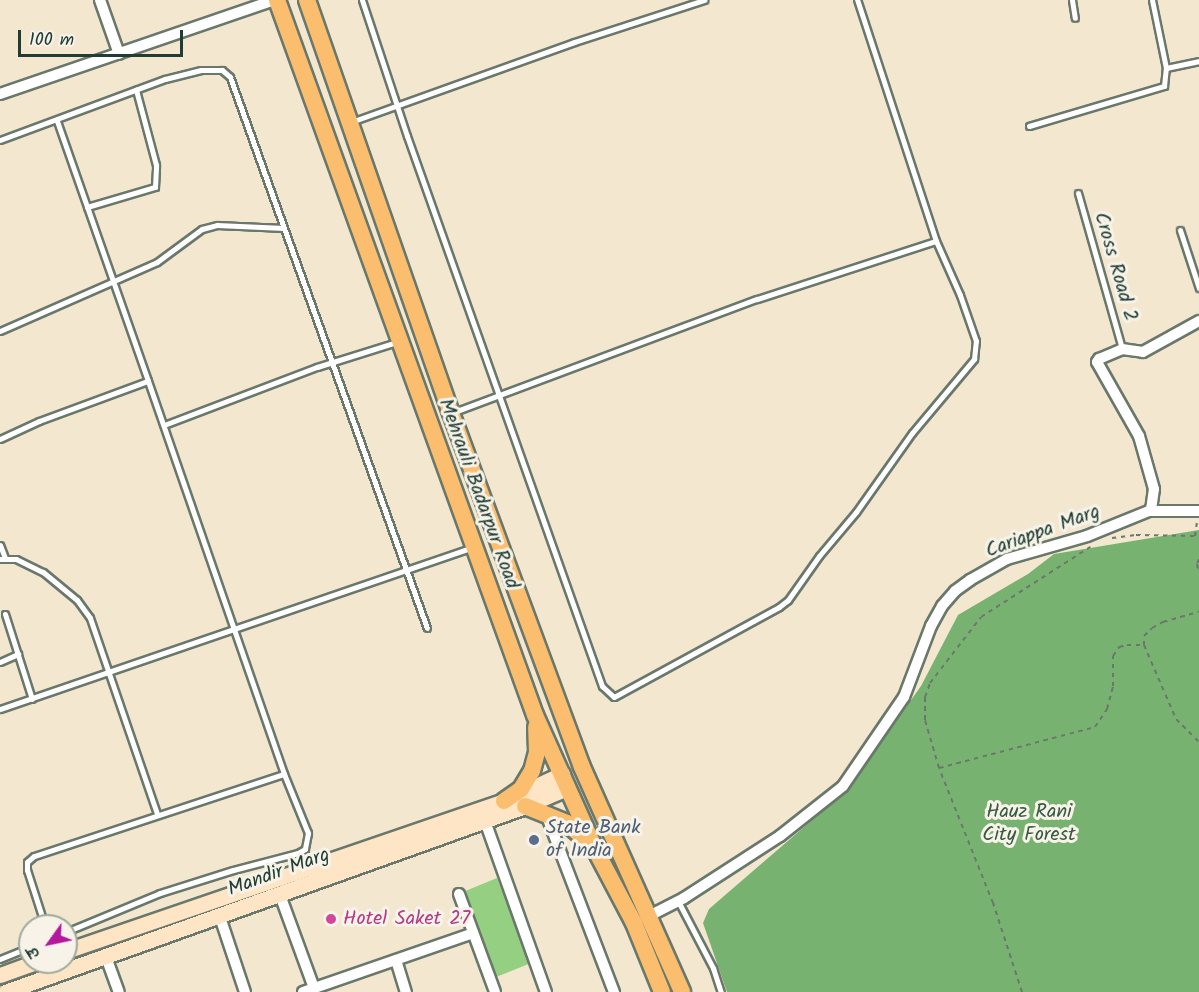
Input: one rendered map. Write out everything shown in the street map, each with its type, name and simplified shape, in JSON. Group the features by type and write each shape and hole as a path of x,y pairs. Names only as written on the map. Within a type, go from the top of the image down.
{"main road":[{"name":"Mehrauli Badarpur Road","path":"276,0 535,715 595,849 634,923 662,992"},
{"name":"Mehrauli Badarpur Road","path":"307,0 451,413 582,767 598,808 649,916"},
{"path":"463,515 485,506"},
{"path":"504,801 521,789 534,765 538,745 535,715"},
{"name":"Mandir Marg","path":"78,947 564,781"},
{"name":"Mandir Marg","path":"4,992 525,806 564,781"},
{"path":"525,806 567,823 595,849"},
{"path":"649,916 682,992"},
{"path":"0,975 18,968"}],"street":[{"path":"100,0 119,54"},
{"path":"0,94 276,0"},
{"path":"1196,511 1149,511 1154,489 1138,436 1096,362 1122,349 1143,352 1199,321"},
{"name":"Cariappa Marg","path":"649,916 678,901 780,836 843,786 904,697 931,626 942,606 955,591 1007,559 1087,536 1149,511"},
{"path":"546,814 614,992"},
{"path":"485,821 546,992"},
{"path":"459,894 495,992"},
{"path":"280,895 308,990 473,933"},
{"path":"220,916 245,992"},
{"path":"106,957 119,992"},
{"path":"396,960 406,992"}],"lane":[{"path":"362,0 602,686 614,697 621,696 788,600 819,556 856,512 918,426 971,364 976,351 976,341 960,295 936,241 857,0"},
{"path":"349,123 573,42 704,0"},
{"path":"1072,0 1075,18"},
{"path":"1029,126 1161,88 1166,82 1166,68 1152,0"},
{"path":"1166,68 1199,61"},
{"path":"0,140 57,121 136,90 201,70 222,70 230,77 427,628"},
{"path":"87,207 155,187 156,165 136,90"},
{"path":"57,121 284,774 306,826 308,840 305,849 160,893 78,927"},
{"name":"Cross Road 2","path":"1078,193 1122,349"},
{"path":"0,331 114,283 157,262 202,229 217,225 284,228"},
{"path":"1180,230 1199,288"},
{"path":"451,413 758,299 936,241"},
{"path":"164,425 331,363 400,341"},
{"path":"0,439 39,421 148,381"},
{"path":"0,545 2,559 16,559 29,564 77,600 90,618 157,814"},
{"path":"0,709 474,547"},
{"path":"4,614 32,699"},
{"path":"0,662 18,654"},
{"path":"41,914 27,870 27,862 34,856 284,774"},
{"path":"678,901 713,969 721,992"},
{"path":"0,959 18,952"}],"path":[{"path":"1111,538 1137,535 1174,537 1198,534 1196,511"},
{"path":"1022,992 993,903 939,768 925,720 925,698 930,683 981,617 1094,545"},
{"path":"1199,559 1199,573"},
{"path":"1199,612 1163,622 1144,636 1144,645 1176,719 1199,742"},
{"path":"939,768 1095,727 1107,709 1113,686 1113,656 1119,647 1144,645"}],"green space":[{"name":"Hauz Rani City Forest","path":"1199,530 1199,992 727,992 703,923 709,909 847,790 921,686 958,615 1028,574 1054,554"},
{"path":"497,878 531,963 496,977 463,892"}],"place":[{"name":"State Bank of India","path":"534,840"},
{"name":"Hotel Saket 27","path":"331,919"}]}
